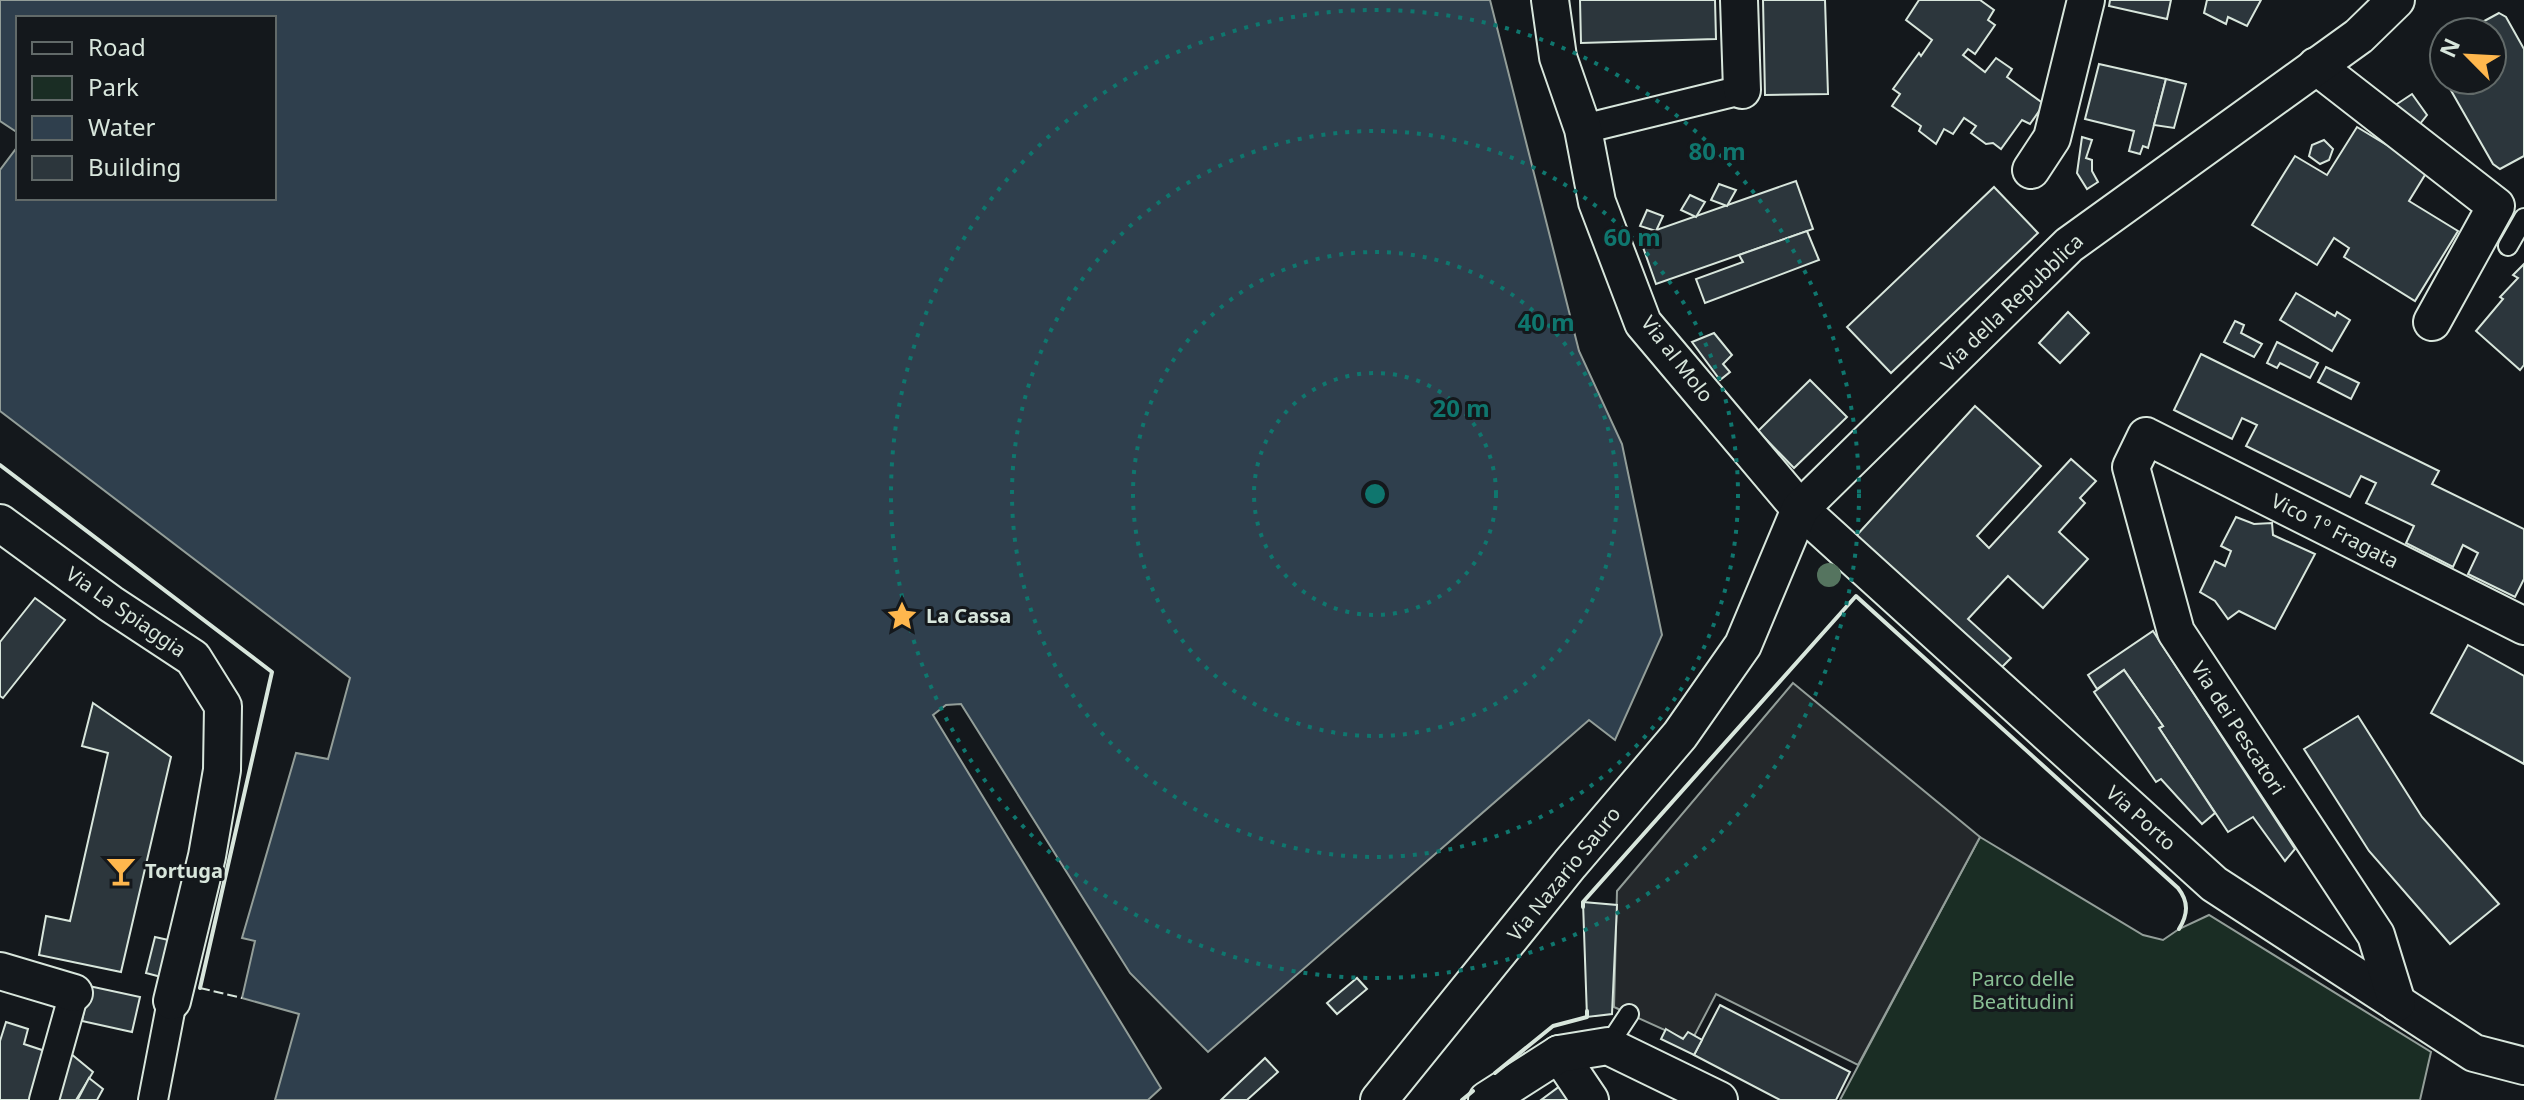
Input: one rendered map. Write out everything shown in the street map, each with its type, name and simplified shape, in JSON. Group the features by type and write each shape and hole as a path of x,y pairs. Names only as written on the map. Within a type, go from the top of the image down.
{"street":[{"name":"Via al Molo","path":"1550,0 1558,57 1583,129 1597,202 1643,323 1800,509"},
{"path":"1583,129 1742,90 1739,0"},
{"path":"2031,170 2052,138 2086,0"},
{"name":"Via della Repubblica","path":"1743,645 1800,509 2069,245 2359,36 2396,0"},
{"path":"2316,66 2496,206 2432,322"},
{"name":"Vico 1º Fragata","path":"2146,436 2524,626"},
{"name":"Via dei Pescatori","path":"2146,436 2131,467 2176,632 2376,935 2397,1003"},
{"name":"Via Porto","path":"1800,509 2214,884 2474,1053 2524,1066"},
{"name":"Via La Spiaggia","path":"0,523 111,604 193,658 223,706 222,770 207,856 172,1001 153,1100"},
{"name":"Via Nazario Sauro","path":"1379,1100 1570,864 1680,735 1743,645"},
{"path":"0,971 74,993 44,1100"},
{"path":"1487,1100 1559,1054 1608,1046 1719,1100"},
{"path":"1559,1054 1590,1100"}],"lane":[{"path":"2508,246 2524,218"},
{"path":"1608,1046 1629,1014"}],"green space":[{"name":"Parco delle Beatitudini","path":"1980,837 2143,935 2163,940 2209,915 2431,1052 2420,1100 1840,1100"}],"shaded area":[{"path":"1793,683 1980,837 1858,1065 1716,994 1691,1042 1614,1007 1617,891"}],"water":[{"path":"0,0 1490,0 1579,351 1622,444 1662,635 1615,740 1589,720 1208,1052 1130,973 961,704 946,705 933,715 1161,1088 1148,1100 275,1100 299,1014 242,998 255,941 242,938 296,753 328,759 350,678 0,411 0,170 16,149 16,200 276,200 276,16 16,16 16,132 0,121"}],"building":[{"path":"1580,0 1715,0 1716,39 1581,43"},
{"path":"1763,0 1825,0 1828,94 1765,95"},
{"path":"1919,0 1980,0 1994,10 1988,20 1995,25 1975,54 1968,49 1963,55 1985,72 1996,58 2012,69 2007,77 2044,104 2030,124 2022,120 2001,149 1993,143 1986,144 1971,133 1976,126 1964,118 1953,134 1944,129 1936,144 1919,131 1921,126 1892,106 1900,94 1893,89 1932,40 1906,20"},
{"path":"2110,0 2171,0 2167,19 2109,6"},
{"path":"2207,0 2261,0 2247,26 2228,17 2226,24 2204,13"},
{"path":"2508,21 2524,49 2524,156 2500,169 2493,164 2454,96 2508,96"},
{"path":"2099,64 2166,79 2148,148 2143,146 2140,154 2129,151 2134,131 2085,119"},
{"path":"2166,79 2186,84 2174,128 2154,125"},
{"path":"2412,94 2427,115 2419,125 2394,106"},
{"path":"2357,127 2428,170 2409,201 2458,231 2415,301 2344,257 2349,248 2334,238 2317,265 2252,225 2295,156 2327,175"},
{"path":"2082,137 2092,140 2086,158 2092,160 2092,171 2098,182 2087,189 2077,173"},
{"path":"2324,140 2333,149 2329,160 2320,164 2309,156 2312,145"},
{"path":"1796,181 1813,229 1656,284 1639,236"},
{"path":"1719,184 1736,190 1727,206 1711,200"},
{"path":"1994,187 2038,233 1891,373 1847,327"},
{"path":"1690,195 1705,202 1696,217 1681,210"},
{"path":"1647,210 1663,216 1656,231 1640,226"},
{"path":"1807,231 1819,260 1705,303 1696,279 1743,262 1739,255"},
{"path":"2524,264 2524,365 2520,370 2476,331 2503,299 2500,297 2518,278 2513,275"},
{"path":"2296,293 2335,316 2337,312 2350,320 2332,351 2280,320"},
{"path":"2068,312 2089,333 2060,363 2039,343"},
{"path":"2235,321 2244,325 2241,333 2262,344 2254,357 2224,342"},
{"path":"1714,333 1732,355 1723,364 1730,372 1720,380 1692,342"},
{"path":"2277,342 2318,363 2310,378 2280,363 2277,368 2267,363"},
{"path":"2201,354 2439,471 2432,484 2524,529 2524,579 2515,597 2468,574 2478,553 2463,545 2453,567 2406,543 2414,526 2366,503 2376,483 2361,476 2350,497 2246,446 2257,425 2242,418 2232,439 2174,410"},
{"path":"2326,367 2359,383 2351,399 2318,382"},
{"path":"1810,380 1847,417 1794,468 1758,431"},
{"path":"1975,406 2041,466 1977,536 1989,548 2071,459 2096,481 2080,498 2085,503 2059,532 2088,559 2043,608 2008,576 1968,619 2011,658 1998,671 1856,536"},
{"path":"2236,517 2254,524 2272,523 2273,535 2315,554 2275,629 2239,611 2228,619 2215,601 2200,592 2215,561 2225,566 2231,551 2221,546"},
{"path":"35,598 65,620 3,698 0,696 0,642"},
{"path":"2153,631 2295,849 2285,861 2253,817 2228,832 2159,728 2163,726 2124,670 2097,689 2088,675"},
{"path":"2468,645 2524,676 2524,764 2431,713"},
{"path":"2124,670 2163,726 2159,728 2215,813 2202,824 2161,779 2156,782 2094,692"},
{"path":"93,703 171,757 121,972 39,955 46,916 70,921 108,753 82,746"},
{"path":"2358,716 2422,817 2499,904 2450,944 2369,851 2304,749"},
{"path":"1583,902 1617,905 1612,1014 1587,1017"},
{"path":"155,937 173,941 165,978 146,973"},
{"path":"1357,978 1367,989 1337,1014 1327,1003"},
{"path":"89,986 140,997 132,1032 82,1021"},
{"path":"1720,1005 1850,1072 1836,1100 1780,1100 1694,1055"},
{"path":"6,1022 28,1029 24,1044 45,1051 31,1100 0,1100 0,1041"},
{"path":"1666,1029 1683,1039 1688,1032 1702,1040 1694,1055 1661,1039"},
{"path":"70,1053 93,1072 76,1100 54,1100"},
{"path":"1265,1058 1278,1072 1247,1100 1221,1100"},
{"path":"89,1078 103,1089 97,1100 79,1100 78,1099"},
{"path":"1560,1086 1571,1100 1541,1100"}],"fence":[{"path":"200,988 242,998"}],"wall":[{"path":"0,465 272,672 200,988"},
{"path":"1583,907 1583,902 1856,596 2178,888 2186,908 2179,929"},
{"path":"1495,1073 1553,1026 1587,1017 1587,1011"},
{"path":"1462,1100 1473,1091"}],"place":[{"name":"La Cassa","path":"902,616"},
{"name":"Tortuga","path":"121,871"}]}
